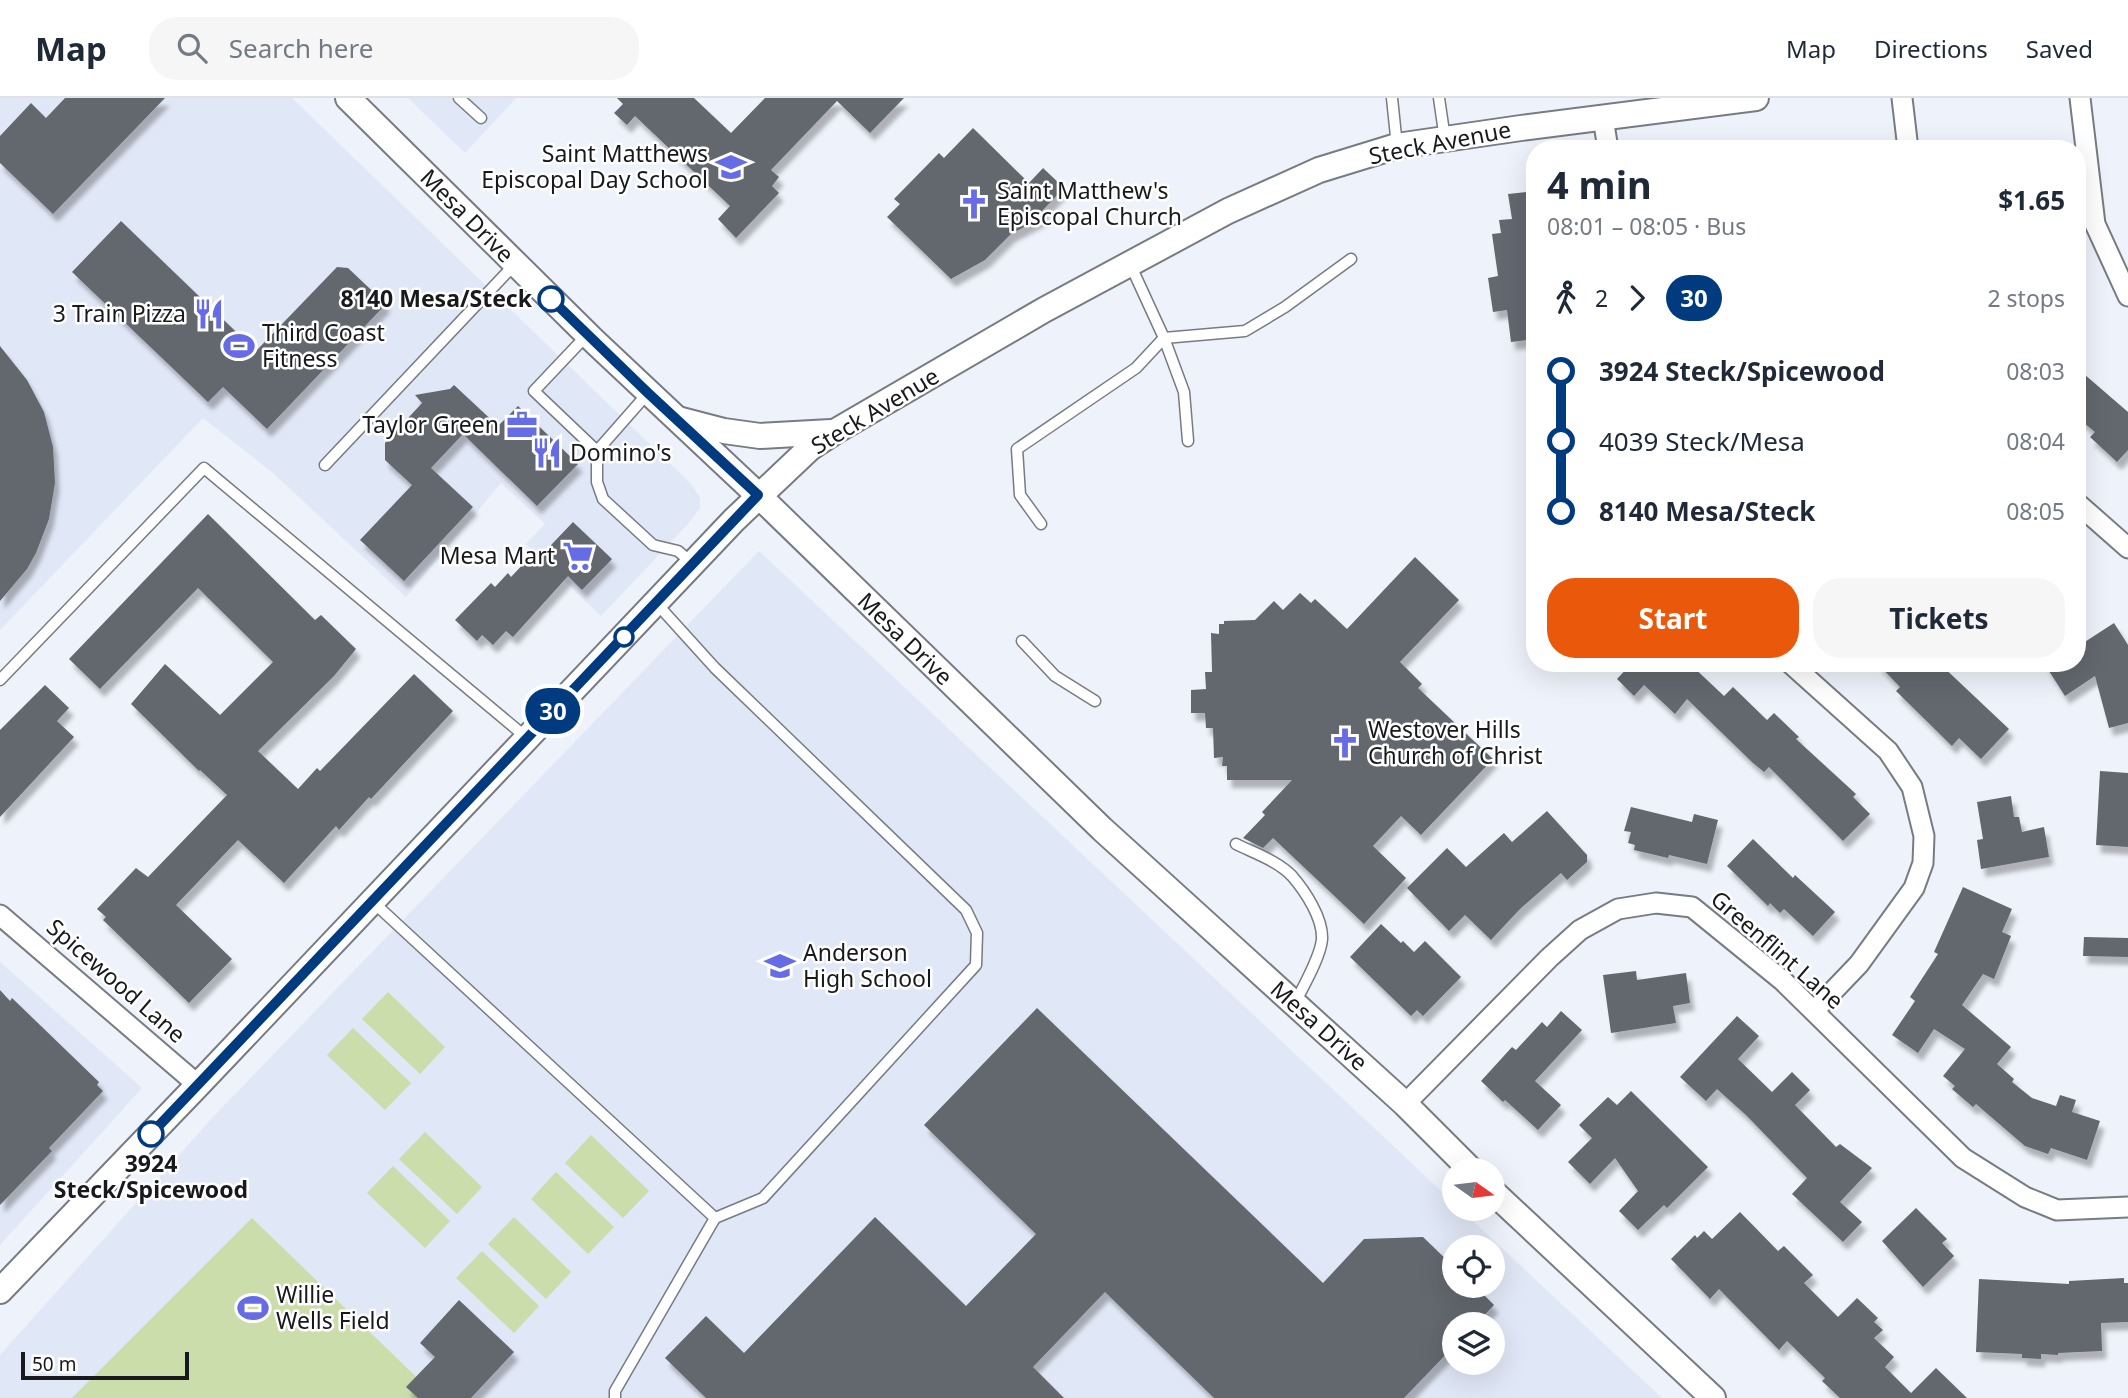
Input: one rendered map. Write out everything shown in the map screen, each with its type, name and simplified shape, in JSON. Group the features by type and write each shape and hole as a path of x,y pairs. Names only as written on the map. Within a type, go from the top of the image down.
{"street":[{"name":"Steck Avenue","path":"0,1291 373,902 692,563 758,495 810,448 1044,310 1228,211 1319,170 1397,146 1756,98"},
{"path":"1902,98 1907,140"},
{"path":"2080,98 2083,140"},
{"name":"Mesa Drive","path":"351,99 515,264 758,495 1093,821 1405,1104 1459,1158"},
{"path":"1603,118 1607,140"},
{"path":"2086,162 2095,224 2128,296"},
{"path":"675,418 724,431 769,437 836,431"},
{"path":"2086,511 2128,548"},
{"path":"1800,672 1888,751 1912,786 1924,836 1923,863 1914,888 1859,964 1814,1011"},
{"name":"Greenflint Lane","path":"1405,1104 1580,930 1618,909 1656,903 1692,907 1745,948 1814,1011 1963,1158 2025,1197 2057,1210 2128,1207"},
{"name":"Spicewood Lane","path":"0,915 198,1086"},
{"path":"1505,1203 1711,1397"}],"lane":[{"path":"459,98 481,118"},
{"path":"1392,98 1397,146"},
{"path":"1439,98 1445,139"},
{"path":"1041,524 1020,495 1017,449 1136,368 1164,338 1245,331 1351,259"},
{"path":"325,465 515,264"},
{"path":"1130,264 1164,338 1184,392 1188,441"},
{"path":"587,334 534,391 597,452"},
{"path":"648,393 597,452 597,482 603,499 653,545 678,551 692,563"},
{"path":"0,680 204,468 527,738"},
{"path":"615,1398 615,1391 715,1218 763,1198 976,965 976,933 967,910 715,668 656,603"},
{"path":"1022,641 1055,676 1095,701"},
{"path":"1236,844 1277,865 1292,876 1320,923 1322,940 1295,1004"},
{"path":"373,902 715,1218"}],"shaded area":[{"path":"0,98 292,98 692,485 700,498 700,508 601,616 526,544 545,524 501,483 406,597 272,472 203,418 0,630"},
{"path":"408,98 516,98 465,153"},
{"name":"Anderson High School","path":"759,551 1442,1192 1442,1222 1474,1222 1488,1235 1442,1235 1442,1298 1505,1298 1505,1251 1662,1398 0,1398 0,1355 213,1117"},
{"path":"0,962 142,1088 0,1245"}],"green space":[{"path":"388,992 445,1047 420,1074 362,1019"},
{"path":"353,1028 411,1083 385,1110 327,1055"},
{"path":"425,1132 482,1187 457,1214 399,1159"},
{"path":"591,1135 649,1191 623,1218 565,1163"},
{"path":"393,1166 450,1221 425,1248 367,1193"},
{"path":"556,1172 614,1227 588,1254 531,1199"},
{"path":"514,1217 571,1272 546,1299 488,1244"},
{"name":"Willie Wells Field","path":"252,1218 438,1398 72,1398"},
{"path":"482,1251 539,1306 514,1333 456,1278"}],"building":[{"path":"65,98 165,98 53,214 0,163 0,136 31,103 46,118"},
{"name":"Saint Matthews Episcopal Day School","path":"617,98 694,98 731,133 765,98 904,98 870,133 837,101 771,170 779,177 772,186 779,193 736,238 718,219 730,206 635,116 627,125 614,113 623,104"},
{"name":"Saint Matthew's Episcopal Church","path":"973,128 1029,183 1043,168 1064,188 1042,211 1047,215 1011,234 985,260 951,279 887,217 900,204 894,199 939,153 944,158"},
{"path":"1526,192 1526,340 1511,342 1507,310 1493,312 1488,278 1498,276 1492,234 1501,233 1499,220 1512,219 1508,194"},
{"path":"121,221 256,351 337,267 348,268 386,304 267,429 223,387 208,402 72,272"},
{"path":"0,346 27,380 44,412 53,447 55,483 49,519 36,553 27,569 0,601"},
{"path":"2086,376 2128,412 2128,450 2117,462 2090,437 2095,432 2086,424"},
{"path":"454,385 498,426 518,406 578,464 537,506 463,434 431,468 473,507 404,581 360,540 412,485 385,460 385,443 422,403 415,395 450,389"},
{"path":"208,514 315,620 321,615 356,649 334,676 258,751 298,789 317,768 320,771 414,674 453,711 371,799 369,797 339,830 336,826 284,883 238,840 176,905 232,959 189,1003 103,920 106,917 97,909 136,868 148,877 227,795 131,704 165,664 220,715 273,662 198,588 100,689 69,659"},
{"path":"573,522 612,559 582,590 568,576 513,637 506,631 493,645 482,635 477,641 455,620 491,583 495,587 508,573 511,577 527,560 532,565"},
{"name":"Westover Hills Church of Christ","path":"1415,557 1459,600 1400,662 1422,684 1418,688 1493,759 1421,835 1401,816 1373,846 1406,878 1364,924 1273,838 1263,848 1243,838 1265,815 1262,812 1292,780 1227,780 1227,766 1222,766 1223,757 1214,758 1213,728 1206,728 1205,713 1191,713 1191,690 1206,689 1205,672 1212,672 1211,633 1219,634 1219,624 1224,624 1224,621 1255,620 1274,601 1283,610 1300,593 1311,603 1315,599 1347,629"},
{"path":"2114,623 2128,645 2128,723 2109,728 2095,676 2065,696 2050,672 2086,672 2086,641"},
{"path":"1624,672 1699,672 1724,696 1733,687 1767,720 1774,713 1799,737 1796,739 1856,794 1853,797 1870,814 1843,841 1769,767 1764,772 1753,763 1687,699 1675,714 1644,685 1634,696 1617,679"},
{"path":"1886,672 1949,672 2009,729 1981,759 1959,738 1952,746 1896,691 1900,687"},
{"path":"45,685 69,708 57,721 74,737 0,817 0,730"},
{"path":"2100,771 2128,773 2128,847 2096,845"},
{"path":"2011,796 2014,817 2019,817 2022,832 2044,827 2049,857 1981,869 1977,840 1983,839 1977,802"},
{"path":"1631,807 1692,822 1694,814 1718,820 1707,864 1634,850 1635,845 1628,843 1631,832 1624,831"},
{"path":"1547,811 1587,855 1587,862 1567,880 1561,873 1520,909 1491,940 1465,915 1449,931 1407,888 1447,848 1466,867 1504,833 1512,842"},
{"path":"1753,839 1793,878 1795,875 1835,912 1813,936 1784,909 1780,913 1770,903 1768,906 1727,866"},
{"path":"1963,887 2012,909 2002,932 2011,936 1994,979 1983,974 1962,1005 2011,1047 1997,1064 2014,1079 2012,1082 2032,1098 2056,1106 2060,1095 2076,1100 2072,1112 2100,1121 2087,1160 2051,1148 2048,1154 2025,1146 1976,1104 1973,1107 1952,1089 1955,1086 1943,1076 1965,1049 1934,1029 1918,1053 1892,1035 1915,1001 1910,997 1938,954 1934,952"},
{"path":"1381,924 1414,952 1425,941 1461,977 1423,1016 1417,1010 1411,1016 1350,957"},
{"path":"2084,937 2128,938 2128,957 2083,956"},
{"path":"1636,971 1637,980 1686,973 1690,1003 1673,1006 1676,1023 1611,1033 1603,975"},
{"path":"0,990 10,1001 12,998 99,1082 97,1085 103,1091 49,1148 52,1151 0,1205"},
{"path":"1037,1008 1323,1283 1364,1239 1423,1237 1442,1255 1442,1298 1487,1298 1494,1305 1487,1312 1442,1312 1442,1358 1404,1398 1214,1398 1105,1292 1033,1367 1064,1398 706,1398 665,1358 706,1316 744,1353 875,1217 966,1306 1036,1234 924,1125"},
{"path":"1561,1011 1582,1030 1535,1081 1561,1105 1538,1130 1481,1081 1512,1047 1516,1050 1542,1022 1547,1027"},
{"path":"1737,1016 1759,1036 1738,1059 1772,1092 1792,1072 1810,1090 1795,1105 1836,1147 1840,1144 1872,1168 1840,1202 1862,1222 1843,1242 1792,1194 1807,1178 1747,1116 1717,1089 1706,1101 1680,1077"},
{"path":"1631,1091 1708,1167 1667,1208 1664,1205 1638,1230 1619,1211 1638,1191 1615,1158 1590,1184 1568,1162 1592,1138 1579,1125 1608,1097 1617,1105"},
{"path":"1916,1208 1947,1239 1942,1243 1954,1256 1923,1287 1882,1241"},
{"path":"1740,1212 1778,1251 1784,1246 1813,1275 1804,1283 1838,1317 1857,1298 1878,1318 1874,1322 1883,1330 1874,1338 1894,1357 1885,1367 1911,1393 1936,1368 1967,1398 1840,1398 1822,1381 1825,1378 1787,1341 1779,1350 1719,1289 1710,1299 1671,1259 1695,1235 1697,1238 1704,1231 1712,1239"},
{"path":"2124,1278 2124,1283 2128,1283 2128,1322 2101,1323 2102,1351 2041,1354 2041,1359 2022,1358 2022,1354 1976,1352 1979,1279 2069,1284 2069,1281"},
{"path":"459,1300 514,1352 471,1398 418,1398 406,1387 435,1357 420,1343"}],"bus line":[{"name":"30","path":"151,1134 758,495 551,299"}],"place":[{"name":"Saint Matthews Episcopal Day School","path":"731,167"},
{"name":"Saint Matthew's Episcopal Church","path":"974,204"},
{"name":"8140 Mesa/Steck","path":"551,299"},
{"name":"3 Train Pizza","path":"209,314"},
{"name":"Third Coast Fitness","path":"239,346"},
{"name":"Taylor Green","path":"522,425"},
{"name":"Domino's","path":"547,453"},
{"name":"Mesa Mart","path":"578,556"},
{"name":"Westover Hills Church of Christ","path":"1345,743"},
{"name":"Anderson High School","path":"780,966"},
{"name":"3924 Steck/Spicewood","path":"151,1134"},
{"name":"Willie Wells Field","path":"253,1308"}]}
